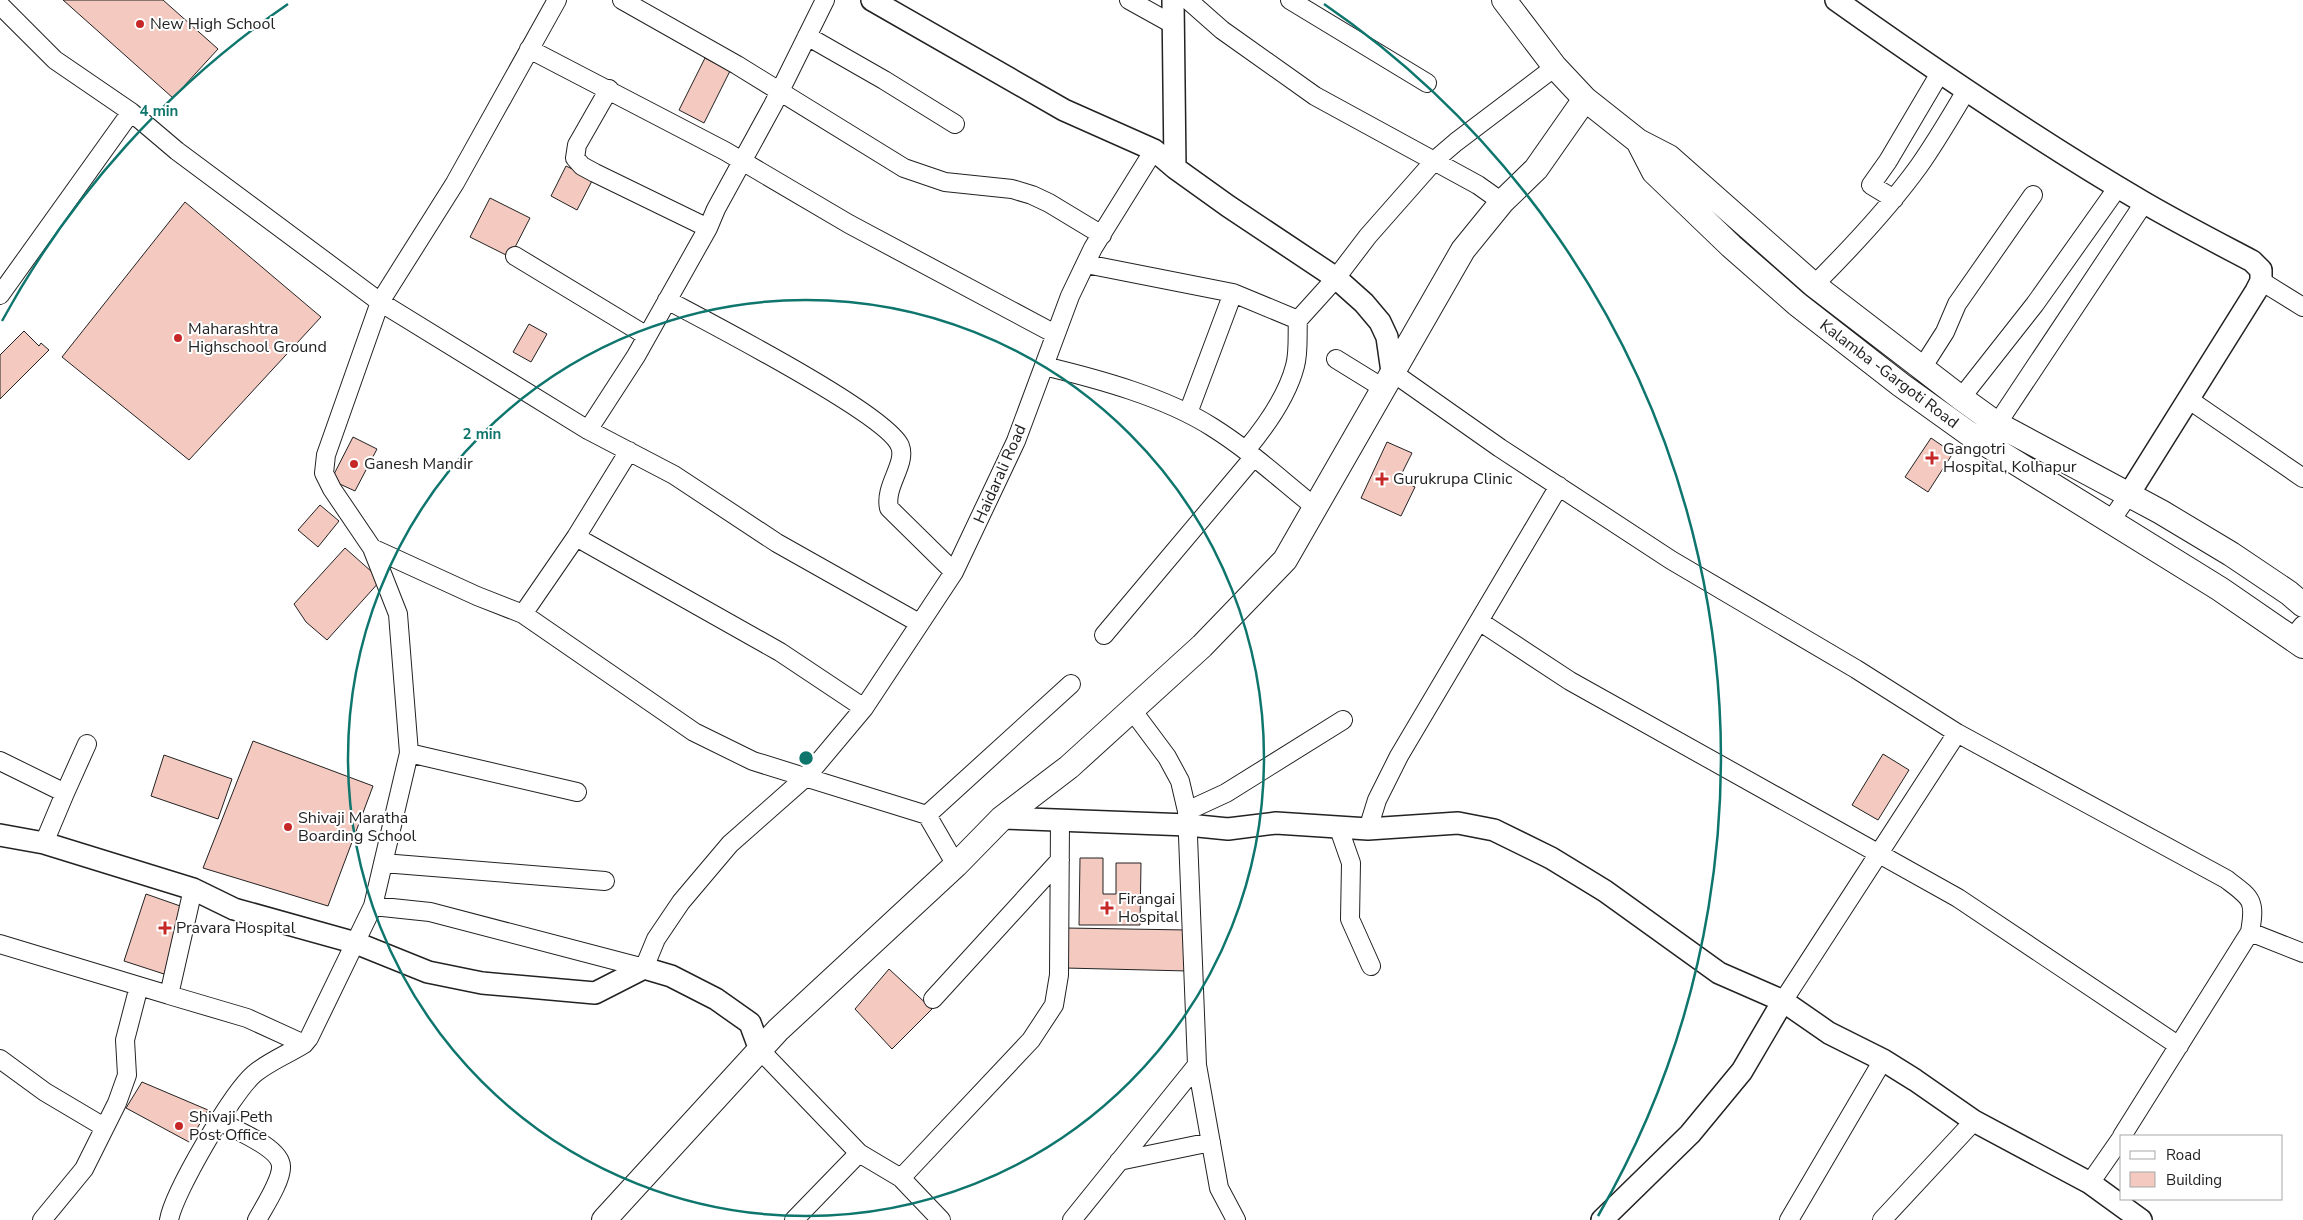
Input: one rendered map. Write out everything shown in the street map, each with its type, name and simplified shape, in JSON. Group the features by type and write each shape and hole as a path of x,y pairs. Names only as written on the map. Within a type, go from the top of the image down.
{"main road":[{"name":"Kalamba -Gargoti Road","path":"1504,0 1555,67 1585,99 1638,141 1670,157 1814,285 1960,398 1997,424 2129,494 2231,554 2303,605"},
{"path":"604,1220 778,1030 956,865 1002,818 1069,767 1202,646 1285,560 1463,250 1502,202 1536,169 1585,99"},
{"name":"Kalamba -Gargoti Road","path":"1638,141 1654,172 1730,246 1797,304 1901,385 1968,432 2110,522 2299,636"}],"street":[{"path":"169,1220 176,1198 219,1122 254,1075 304,1044 309,1038 374,906 410,753 398,614 372,548 332,489 324,473 326,455 380,302 455,183 556,0"},
{"path":"622,0 737,65 904,168 945,182 1012,189 1032,195 1049,202 1102,235"},
{"path":"588,430 647,336 708,228 716,209 780,92 825,0"},
{"path":"872,0 1064,110 1154,150 1175,168 1336,278 1364,303 1380,322 1387,337 1388,380"},
{"path":"1129,0 1174,25"},
{"path":"1173,0 1175,168"},
{"path":"1188,0 1222,30 1315,96 1435,160 1478,185 1502,202"},
{"path":"1290,0 1364,42 1427,82"},
{"path":"1836,0 1966,91 2144,203 2252,261 2261,270 2261,281 2110,522"},
{"path":"0,6 55,60 131,112 177,151 380,302 588,430 674,475 777,543 920,623"},
{"path":"807,36 884,80 955,124"},
{"path":"529,49 608,89 742,162 857,229 1055,334"},
{"path":"1104,635 1249,454 1284,394 1295,366 1298,320 1336,278 1368,236 1435,160 1555,67"},
{"path":"1894,200 1871,185 1888,161 1940,73"},
{"path":"608,89 577,145 575,158 582,166 595,173 708,228"},
{"path":"1814,285 1863,236 1894,200 1920,165 1966,91"},
{"path":"0,295 131,112"},
{"name":"Haidarali Road","path":"644,968 656,939 681,902 730,844 807,776 864,708 954,572 1016,441 1055,334 1086,264 1154,150"},
{"path":"1960,398 2035,304 2118,187"},
{"path":"1922,368 1945,332 1957,304 2033,195"},
{"path":"1997,424 2144,203"},
{"path":"515,256 647,336"},
{"path":"1086,264 1233,293 1298,320"},
{"path":"2261,281 2303,307"},
{"path":"1188,414 1233,293"},
{"path":"667,300 838,396 886,430 899,444 902,451 888,494 889,508 954,572"},
{"path":"1336,359 1388,380 1559,486 1671,560 1856,669 1957,734 2226,879 2249,897 2254,912 2250,932 2123,1135"},
{"path":"1044,366 1098,379 1188,414 1212,426 1315,507"},
{"path":"2188,399 2303,478"},
{"path":"523,614 576,537 630,451"},
{"path":"1368,829 1377,800 1399,756 1559,486"},
{"path":"576,537 780,652 864,708"},
{"path":"372,548 477,596 523,614 694,732 754,761 927,814 956,865"},
{"path":"1479,621 1570,681 1879,853 1966,904 2179,1046"},
{"path":"927,814 1071,684"},
{"path":"1132,710 1167,757 1180,781 1187,818 1197,1065 1219,1188 1236,1220"},
{"path":"1187,818 1342,720"},
{"path":"1602,1220 1690,1134 1742,1071 1783,1002 1957,734"},
{"path":"44,843 87,744"},
{"path":"410,753 577,792"},
{"path":"0,761 65,793"},
{"path":"1002,818 1060,821 1187,818 1228,829 1276,824 1368,829 1458,823 1494,830 1552,858 1605,891 1719,973 1783,1002 1829,1033 1883,1060 1974,1121 2090,1183 2141,1220"},
{"path":"901,1178 1032,1040 1054,1005 1059,975 1060,821"},
{"path":"1338,826 1351,863 1350,919 1371,966"},
{"path":"0,835 44,843 193,889 234,908 356,943 428,972 482,983 595,993 644,968"},
{"path":"933,999 1060,860"},
{"path":"384,863 605,880"},
{"path":"169,995 193,889"},
{"path":"374,906 430,912 644,968 680,981 716,999 750,1022 760,1050 859,1153 901,1178 941,1220"},
{"path":"2250,932 2303,953"},
{"path":"0,944 248,1018 304,1044"},
{"path":"42,1220 84,1169 117,1103 127,1075 125,1040 139,986"},
{"path":"0,1060 45,1092 104,1127"},
{"path":"1789,1220 1883,1060"},
{"path":"1072,1220 1197,1065"},
{"path":"1882,1220 1974,1121"},
{"path":"219,1122 263,1144 276,1155 281,1166 280,1177 257,1220"},
{"path":"2090,1183 2120,1140"},
{"path":"1120,1161 1211,1142"},
{"path":"794,1220 859,1153"}],"building":[{"name":"New High School","path":"63,0 163,0 218,49 173,98"},
{"path":"705,58 730,71 704,123 679,110"},
{"path":"566,166 593,179 577,210 551,196"},
{"path":"490,198 530,218 510,257 470,237"},
{"path":"185,202 321,317 189,460 62,357"},
{"path":"529,324 547,334 531,362 513,352"},
{"path":"24,331 39,346 41,343 49,350 0,399 0,355"},
{"name":"Ganesh Mandir","path":"353,437 377,449 355,491 331,480"},
{"path":"1931,438 1953,453 1928,492 1905,477"},
{"path":"1387,442 1412,453 1399,479 1415,487 1401,516 1361,498"},
{"path":"320,505 339,521 318,547 298,530"},
{"path":"345,548 381,580 327,640 306,622 294,604"},
{"name":"Shivaji Maratha Boarding School","path":"253,741 373,786 328,906 203,868"},
{"path":"1883,754 1909,770 1878,820 1852,805"},
{"path":"164,755 232,779 218,819 151,796"},
{"path":"1080,858 1103,858 1103,894 1116,894 1116,863 1141,863 1140,925 1079,925"},
{"path":"146,894 186,908 164,974 124,961"},
{"path":"1066,928 1188,930 1188,971 1065,968"},
{"path":"889,969 932,1009 892,1049 855,1009"},
{"name":"Shivaji Peth Post Office","path":"142,1082 208,1110 189,1142 126,1108"}],"place":[{"name":"New High School","path":"140,24"},
{"name":"Maharashtra Highschool Ground","path":"178,338"},
{"name":"Gangotri Hospital, Kolhapur","path":"1932,458"},
{"name":"Ganesh Mandir","path":"354,464"},
{"name":"Gurukrupa Clinic","path":"1382,479"},
{"name":"Shivaji Maratha Boarding School","path":"288,827"},
{"name":"Firangai Hospital","path":"1107,908"},
{"name":"Pravara Hospital","path":"165,928"},
{"name":"Shivaji Peth Post Office","path":"179,1126"}]}
